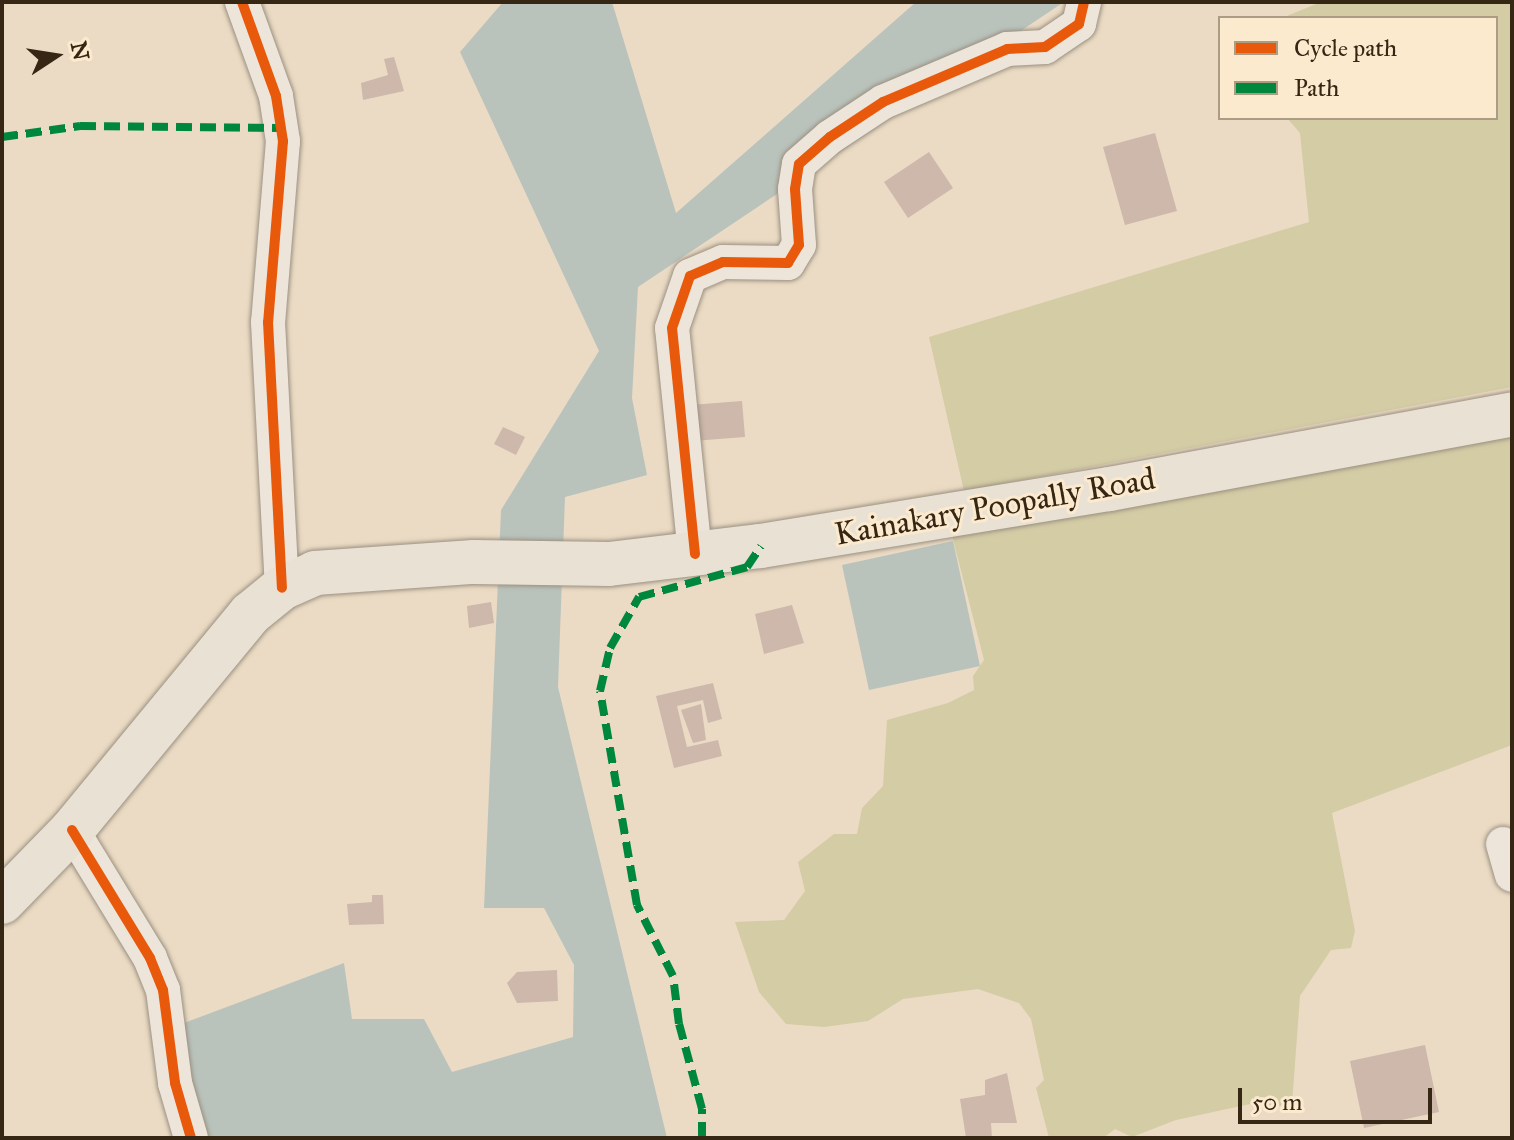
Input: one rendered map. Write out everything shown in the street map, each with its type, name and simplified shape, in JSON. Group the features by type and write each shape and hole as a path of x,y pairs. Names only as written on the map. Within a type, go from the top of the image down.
{"main road":[{"name":"Kainakary Poopally Road","path":"2,902 72,830 250,614 282,588 315,573 474,562 609,564 695,554 1109,489 1512,414"}],"street":[{"path":"242,2 276,96 283,141 268,322 282,588"},
{"path":"695,554 672,328 690,276 723,262 788,263 799,245 795,189 799,164 830,137 913,88 1007,49 1045,47 1079,24 1084,2"},
{"path":"72,830 150,958 163,990 175,1083 191,1138"}],"shaded area":[{"path":"503,2 612,2 676,213 916,2 1064,2 638,287 632,398 647,475 565,497 558,687 667,1138 207,1138 176,1026 344,963 352,1019 424,1019 452,1072 573,1037 574,965 544,908 484,908 501,510 599,351 460,52"},
{"path":"1321,2 1512,2 1512,387 964,491 929,337 1309,222 1300,133 1289,120 1498,120 1498,16 1287,16"},
{"path":"1512,424 1512,745 1332,813 1355,931 1351,948 1331,950 1300,996 1292,1104 1256,1110 1250,1104 1176,1120 1132,1137 1115,1129 1103,1138 1049,1138 1036,1088 1044,1080 1031,1019 1019,1003 978,989 903,999 868,1021 824,1027 786,1024 759,992 735,922 784,920 805,891 798,862 834,834 857,834 862,808 883,786 887,720 948,703 974,690 973,676 984,660 949,524"},
{"path":"953,541 980,666 869,690 842,565"}],"building":[{"path":"394,57 404,91 363,100 361,83 388,75 384,59"},
{"path":"1155,133 1177,211 1125,225 1103,147"},
{"path":"929,152 953,188 908,218 884,182"},
{"path":"742,401 745,437 693,441 690,405"},
{"path":"503,427 525,437 516,455 494,444"},
{"path":"491,602 494,623 469,628 467,606"},
{"path":"792,605 804,643 764,654 755,614"},
{"path":"713,683 722,719 708,723 703,700 677,706 687,747 718,740 722,756 674,768 656,696"},
{"path":"701,704 706,740 693,743 681,710"},
{"path":"372,895 383,895 384,924 349,925 347,904 372,902"},
{"path":"557,970 558,1001 517,1003 507,983 517,972"},
{"path":"1425,1045 1439,1112 1364,1128 1350,1061"},
{"path":"1007,1073 1017,1123 991,1123 992,1138 966,1138 960,1099 985,1095 985,1080"}],"marked path":[{"path":"2,137 80,126 281,128"},
{"path":"702,1138 702,1109 679,1024 673,976 637,905 600,691 610,648 639,597 747,567 761,546"}],"cycle path":[{"path":"242,2 276,96 283,141 268,322 282,588"},
{"path":"695,554 672,328 690,276 723,262 788,263 799,245 795,189 799,164 830,137 883,102 1007,49 1045,47 1079,24 1084,2"},
{"path":"72,830 150,958 163,990 175,1083 191,1138"}]}
